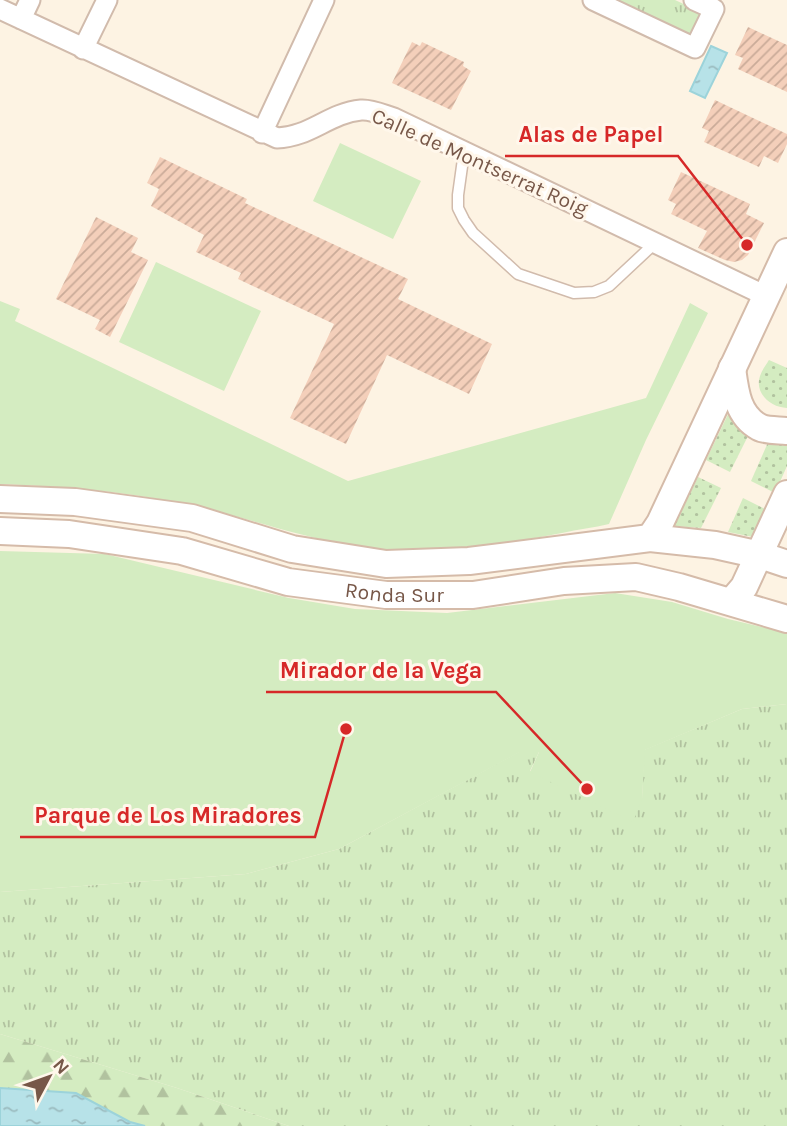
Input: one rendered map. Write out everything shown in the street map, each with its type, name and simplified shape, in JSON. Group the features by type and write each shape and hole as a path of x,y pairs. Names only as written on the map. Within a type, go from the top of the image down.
{"main road":[{"path":"650,538 660,523 787,252"},
{"path":"732,368 736,398 746,417 761,429 787,431"},
{"path":"732,601 744,587 787,494"},
{"name":"Ronda Sur","path":"0,499 75,502 191,519 292,548 386,564 469,561 650,538 701,542 787,564"},
{"name":"Ronda Sur","path":"0,531 69,534 182,551 288,582 386,595 473,595 564,581 636,578 732,601 787,619"}],"street":[{"path":"21,19 30,0"},
{"path":"83,49 107,0"},
{"path":"262,133 324,0"},
{"path":"593,0 695,48 713,9 694,0"},
{"name":"Calle de Montserrat Roig","path":"0,9 277,138 291,138 303,134 337,116 363,109 394,118 766,296"}],"lane":[{"path":"464,152 458,208 473,233 518,274 574,293 594,292 609,286 655,243"}],"green space":[{"path":"615,0 675,0 701,12 691,36"},
{"path":"340,143 421,181 393,239 313,201"},
{"path":"156,262 261,311 224,391 119,342"},
{"path":"0,301 20,309 15,321 348,481 646,398 690,303 708,313 646,440 609,524 483,546 403,550 328,541 201,508 135,495 0,484"},
{"path":"769,360 787,368 787,408 770,402 759,388 760,376"},
{"path":"732,406 751,430 730,472 706,460"},
{"path":"770,438 787,439 787,466 775,493 751,481"},
{"path":"698,477 721,488 701,528 674,526"},
{"path":"743,498 767,510 753,537 728,532"},
{"path":"0,551 105,554 289,598 355,609 447,613 615,593 672,602 787,633 787,704 742,709 645,750 642,799 633,822 530,772 539,752 520,752 339,849 246,874 0,892"},
{"path":"787,704 787,1126 289,1126 177,1088 0,1034 0,892 246,874 339,849 519,752 539,752 530,771 642,799 644,750 742,709"},
{"path":"0,1034 177,1088 289,1126 145,1126 130,1122 76,1093 0,1088"}],"water":[{"path":"711,46 727,53 705,98 690,91"},
{"path":"0,1088 76,1093 130,1122 145,1126 0,1126"}],"building":[{"path":"748,27 787,45 787,92 738,69 743,58 735,55"},
{"path":"412,42 420,46 422,42 464,62 463,66 471,71 451,110 392,83"},
{"path":"715,100 787,134 787,144 778,163 764,156 759,167 704,142 709,131 702,128"},
{"path":"160,157 247,199 245,203 408,279 398,299 492,344 469,394 387,355 346,444 290,418 334,324 238,279 241,273 196,252 204,235 151,206 159,189 147,183"},
{"path":"681,172 750,204 746,214 764,223 748,255 742,260 725,260 698,248 707,231 671,214 676,204 668,200"},
{"path":"96,217 138,238 131,252 148,260 110,337 95,329 100,320 56,299"}],"place":[{"name":"Alas de Papel","path":"747,245"},
{"name":"Parque de Los Miradores","path":"346,729"},
{"name":"Mirador de la Vega","path":"587,789"}]}
